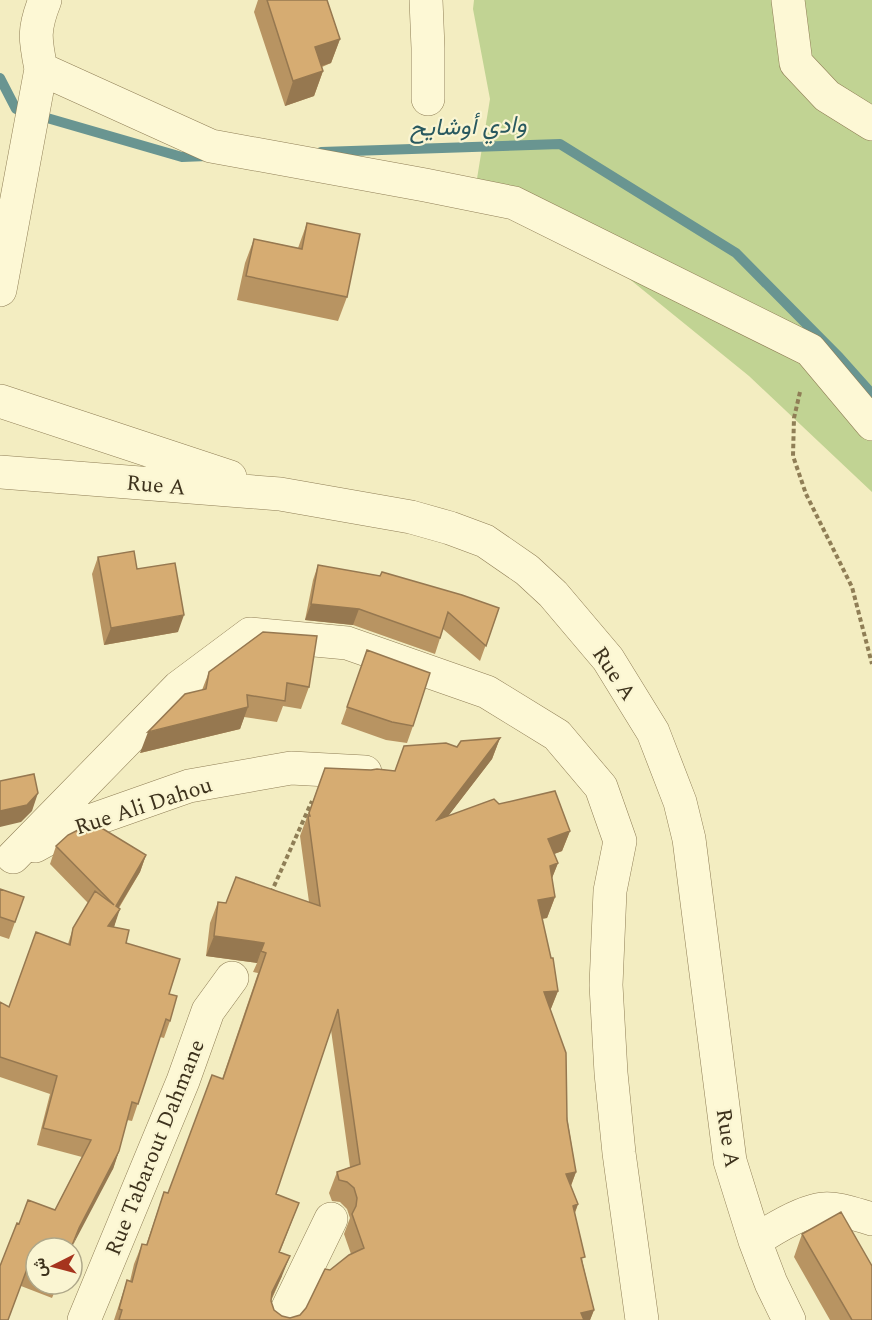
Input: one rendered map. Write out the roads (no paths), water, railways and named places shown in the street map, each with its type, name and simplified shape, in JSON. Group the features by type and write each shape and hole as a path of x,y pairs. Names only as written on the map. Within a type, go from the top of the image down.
{"street":[{"path":"0,290 41,69 36,41 37,23 45,0"},
{"path":"426,0 428,99"},
{"path":"788,0 796,63 827,96 872,124"},
{"path":"41,69 211,146 514,203 810,350 872,424"},
{"path":"0,401 280,494"},
{"name":"Rue A","path":"0,472 280,494 411,517 485,541 527,570 553,594 608,659 653,732 681,802 689,839 730,1161 755,1241 771,1283 789,1320"},
{"path":"6,859 179,687 250,634 347,643 487,692 557,735 601,786 620,841 610,891 606,985 618,1142 642,1320"},
{"name":"Rue Ali Dahou","path":"6,859 64,830 189,786 291,768 365,772"},
{"name":"Rue Tabarout Dahmane","path":"84,1320 183,1081 208,1011 232,978"},
{"path":"755,1241 776,1227 822,1209 848,1212 872,1219"},
{"path":"282,1320 331,1219"}],"waterway":[{"name":"وادي أوشايح","path":"0,78 16,109 182,157 207,156"},
{"name":"وادي أوشايح","path":"321,152 560,144 736,253 839,357 872,394"}]}
